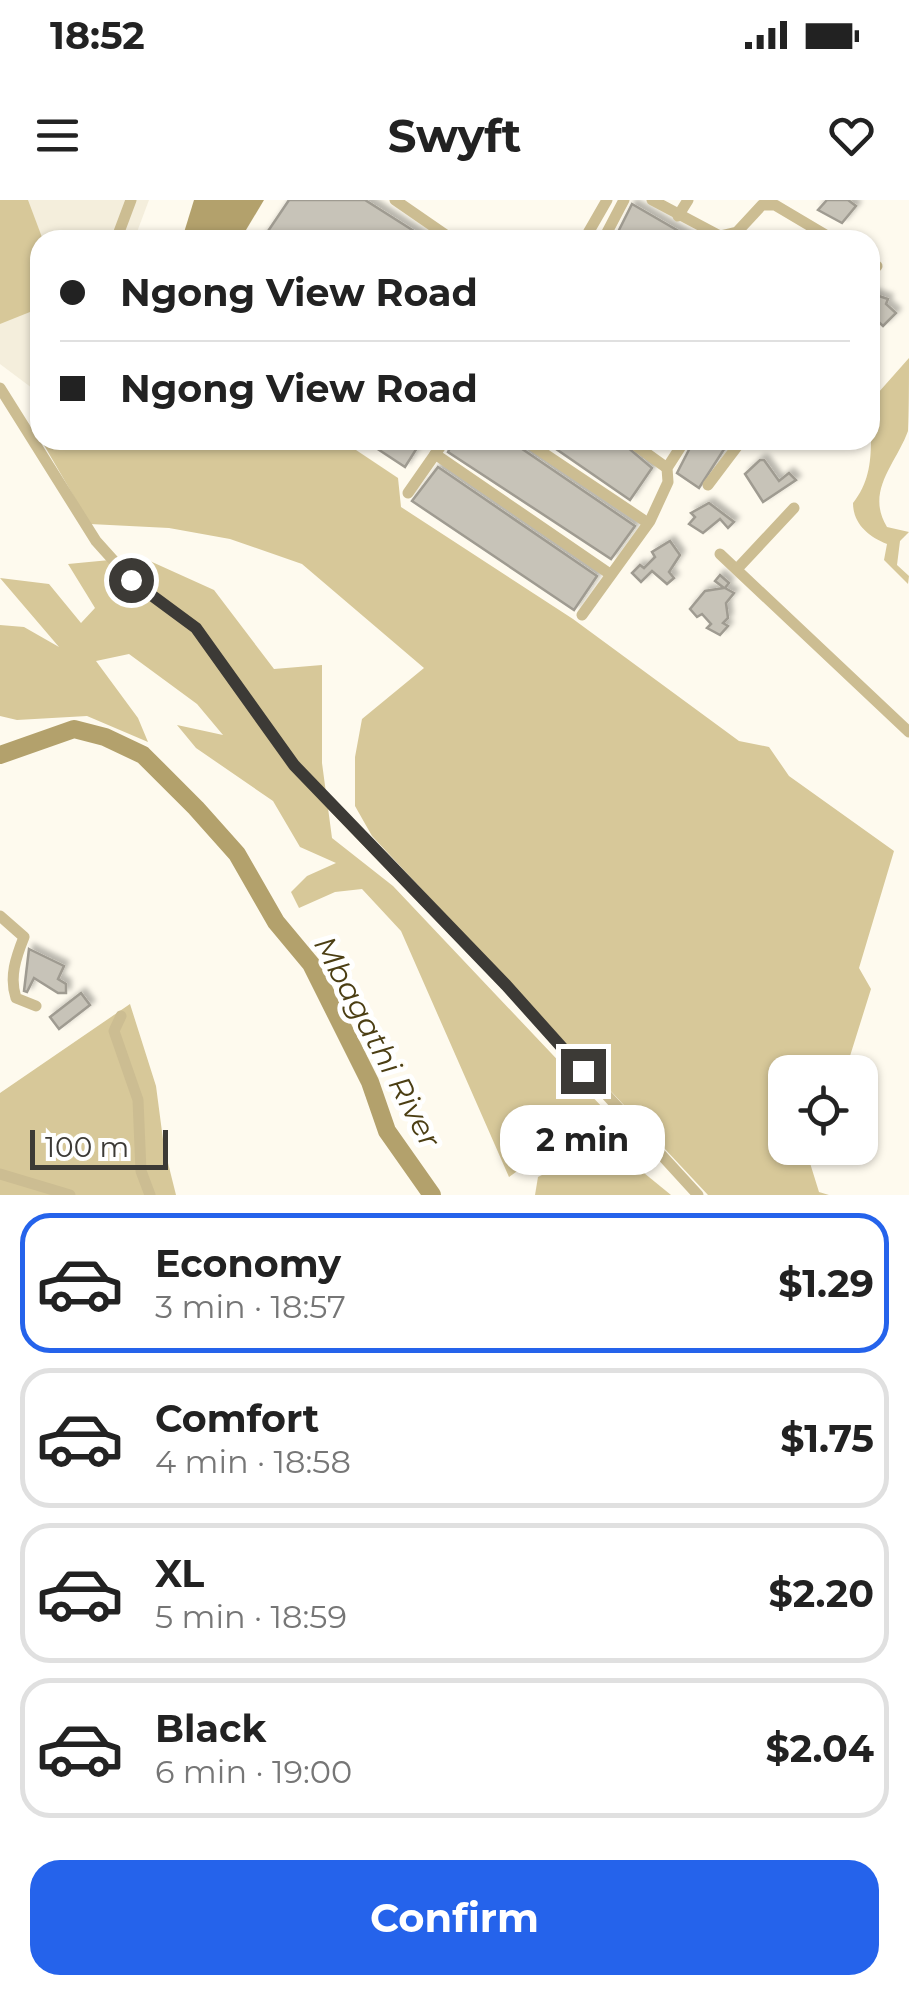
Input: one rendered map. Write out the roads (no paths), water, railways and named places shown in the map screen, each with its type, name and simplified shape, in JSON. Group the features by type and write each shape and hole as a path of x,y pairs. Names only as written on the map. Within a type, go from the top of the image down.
{"street":[{"path":"120,230 132,200"},
{"path":"395,200 438,230"},
{"path":"590,230 607,200"},
{"path":"608,230 624,200"},
{"path":"652,200 701,230"},
{"path":"678,216 688,200"},
{"path":"736,230 768,204 816,230"},
{"path":"0,388 30,434"},
{"path":"39,450 62,493 131,580 196,628 294,765 506,985 698,1195"},
{"path":"408,493 438,450"},
{"path":"539,450 648,523"},
{"path":"642,450 667,468"},
{"path":"582,615 648,523 668,482 667,468 679,450"},
{"path":"708,486 737,450"},
{"path":"435,454 610,574"},
{"path":"737,570 794,508"},
{"path":"720,554 909,732"},
{"path":"0,916 24,937 14,961 12,986 16,998 36,1006"},
{"path":"121,1016 114,1031 138,1100 140,1170 150,1195"},
{"path":"0,1174 70,1195"}],"waterway":[{"name":"Mbagathi River","path":"0,755 74,729 105,737 143,755 196,808 237,854 276,922 311,964 370,1082 387,1131 432,1195"}]}
